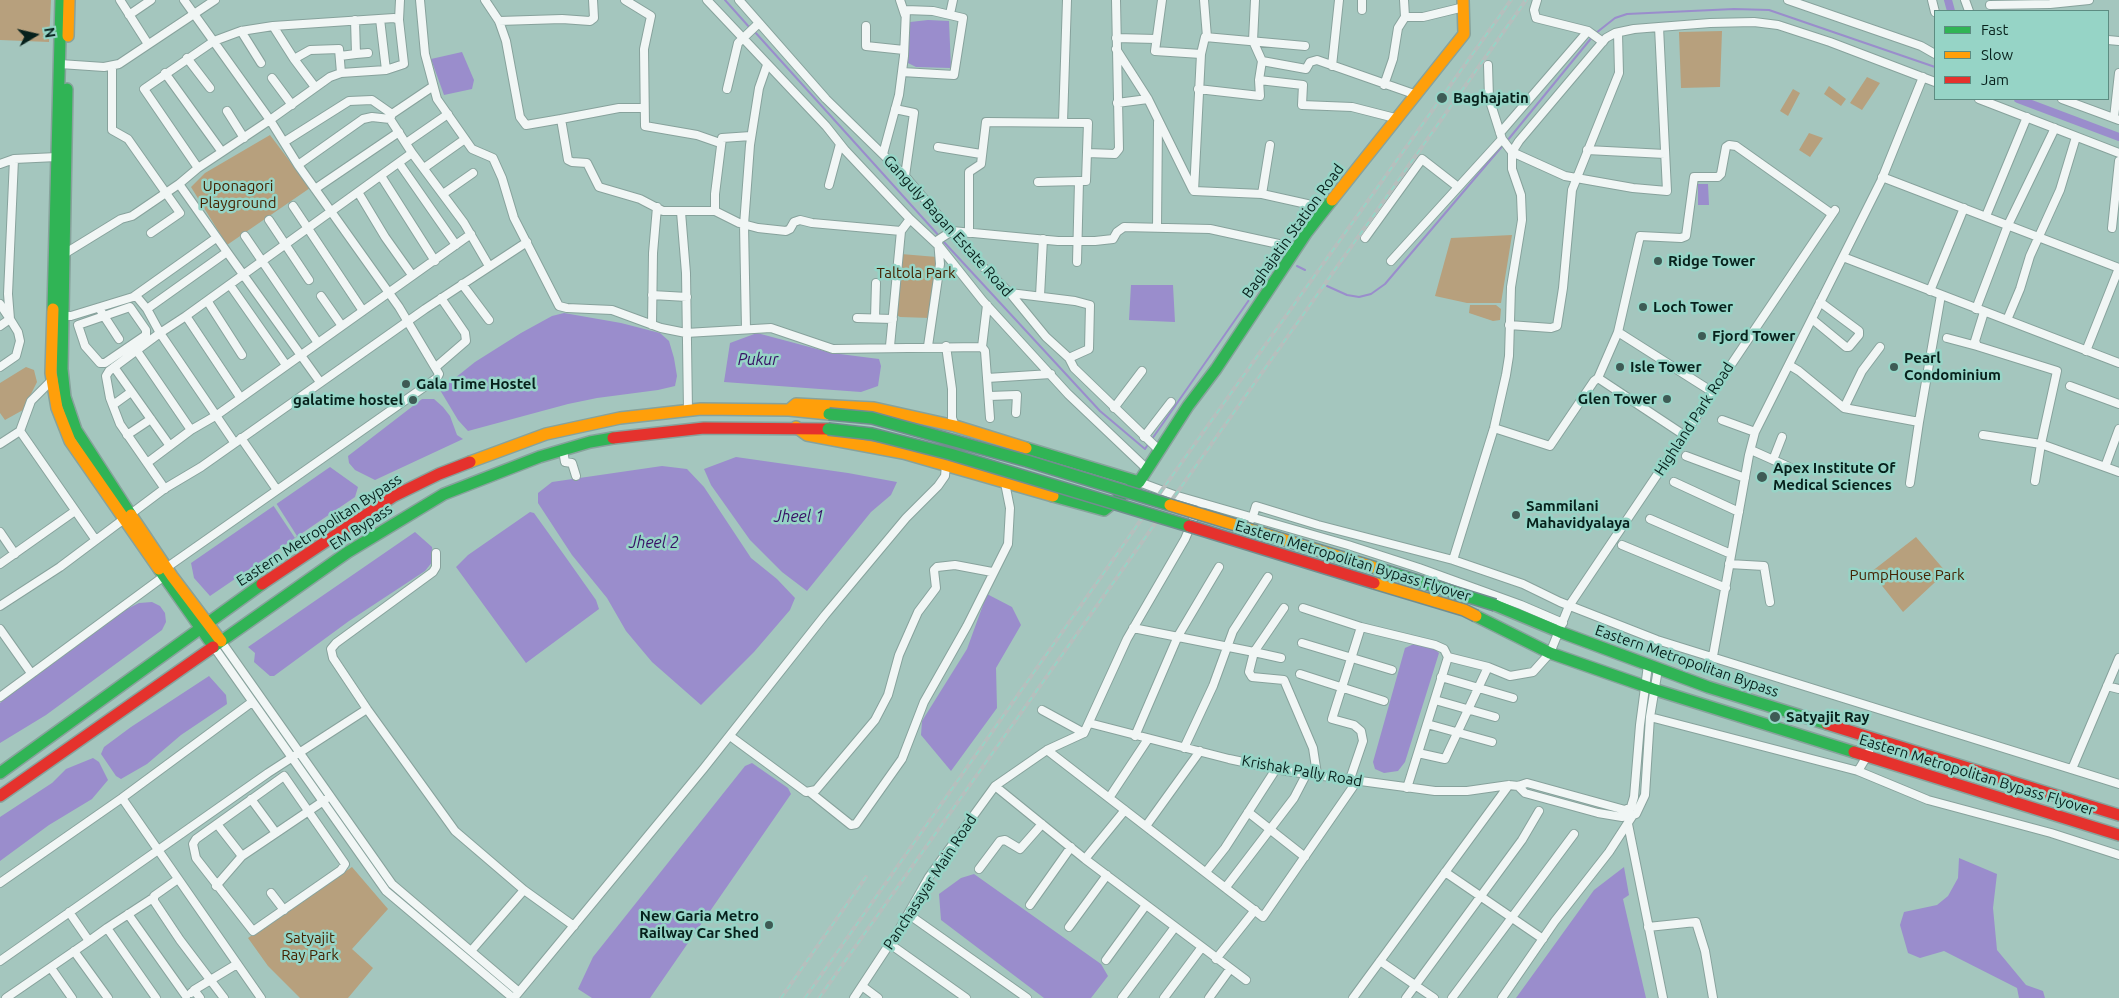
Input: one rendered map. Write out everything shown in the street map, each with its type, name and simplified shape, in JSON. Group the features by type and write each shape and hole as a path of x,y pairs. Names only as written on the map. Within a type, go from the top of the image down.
{"main road":[{"path":"61,0 64,64 58,316 65,397 76,430 127,517"},
{"path":"69,0 57,157 59,217 64,254 52,380 57,408 70,441 127,517 217,644"},
{"name":"Baghajatin Station Road","path":"1005,482 1104,510 1139,482 1147,469 1151,443 1274,280 1325,208 1414,94 1462,45 1464,34 1463,3"},
{"path":"790,410 796,404 874,408 955,426 1139,482"},
{"name":"Eastern Metropolitan Bypass","path":"0,773 203,625 372,510 394,496 439,474 564,430 620,418 728,409 790,410"},
{"name":"Eastern Metropolitan Bypass Flyover","path":"790,410 872,418 1027,461 1495,605 1561,628"},
{"path":"796,427 807,435 895,451 1005,482"},
{"name":"Eastern Metropolitan Bypass Flyover","path":"796,427 872,434 950,454 1464,610 1550,653 1649,688 2119,835"},
{"name":"EM Bypass","path":"0,796 348,552 427,504 487,476 563,450 610,438 704,428 796,427"},
{"name":"Eastern Metropolitan Bypass","path":"1561,628 1653,667 1708,687 2119,815"}],"street":[{"path":"120,0 148,44"},
{"path":"129,15 151,0"},
{"path":"0,697 277,490 437,378 440,374 437,366 408,321 298,165 270,120 184,0"},
{"path":"64,64 112,67 215,0"},
{"path":"64,254 122,219 132,216 179,184 198,168 292,105 330,76 341,73 386,70 404,64 399,20 400,0"},
{"path":"420,0 425,54 437,100 472,149 493,158 502,178 514,218 558,306 612,310 652,325 686,333 771,328 833,349 885,349 890,346 982,347"},
{"path":"485,0 499,21 509,53 517,107 526,125 619,108 644,108"},
{"path":"499,21 562,19 590,21 594,18 593,0"},
{"path":"625,0 651,16 644,49 644,121 648,128 697,135 720,143"},
{"path":"707,0 745,36 767,65 826,126 840,144 910,219 943,238 987,305 1086,412 1147,469"},
{"path":"900,0 905,16"},
{"path":"950,14 952,0"},
{"path":"1063,122 1067,0"},
{"path":"1087,153 1118,152 1116,0"},
{"path":"1162,0 1155,51 1200,54"},
{"path":"1194,190 1200,54 1205,37 1207,37 1204,0"},
{"path":"1198,89 1260,96 1259,80 1262,61 1253,42 1255,0"},
{"path":"1332,66 1339,0"},
{"path":"1362,0 1362,10"},
{"path":"1384,85 1394,59 1398,28 1405,17 1404,0"},
{"path":"1537,0 1534,10 1536,18 1588,31 1601,41"},
{"path":"1788,0 1921,46 1934,53"},
{"path":"1990,5 2024,5 2089,0"},
{"name":"Ganguly Bagan Estate Road","path":"743,2 758,24 826,99 905,176 943,238 977,261 1010,293 1046,337 1069,358 1074,368 1151,443"},
{"path":"1405,17 1423,17 1463,3"},
{"path":"884,154 902,72 906,10 950,14 963,18 954,75 902,72"},
{"path":"198,168 144,91 147,85 214,41 241,31 273,26 354,20 394,18 399,20"},
{"path":"380,19 386,70"},
{"path":"354,20 356,54"},
{"path":"1453,560 1494,428 1509,356 1511,286 1523,207 1512,169 1512,152 1601,41 1618,33 1659,27 1754,22 1778,25 1830,42 1934,82"},
{"path":"727,89 734,54 745,36 758,24"},
{"path":"273,26 315,87"},
{"path":"866,26 866,46 904,50"},
{"path":"1488,65 1489,98 1503,139 1512,152 1566,176 1667,191 1659,27"},
{"path":"241,31 261,62"},
{"path":"1391,261 1503,139 1588,31"},
{"path":"1509,325 1551,328 1557,326 1572,190 1619,74 1618,33"},
{"path":"1207,37 1305,46"},
{"path":"1116,38 1156,39"},
{"path":"294,59 310,50 339,49 341,73"},
{"path":"1116,49 1148,99 1194,190"},
{"path":"340,56 368,53"},
{"path":"187,58 210,88"},
{"path":"1396,118 1352,107 1302,105 1306,69 1310,62 1316,60 1414,94"},
{"path":"1262,61 1306,69"},
{"path":"746,329 744,225 751,136 759,88 767,65"},
{"path":"112,67 112,130 125,136 180,213 151,233"},
{"path":"165,73 222,152"},
{"path":"2067,100 2083,103 2117,119 2119,74"},
{"path":"272,78 292,105"},
{"path":"1713,656 1738,512 1755,432 1882,177 1923,78"},
{"path":"1259,80 1304,85"},
{"path":"298,165 363,119 391,117 432,86"},
{"path":"1117,103 1148,99"},
{"path":"284,142 349,100 372,100 391,117 398,132 412,153 471,234 489,266"},
{"path":"1982,100 2119,153"},
{"path":"895,109 914,113 905,176"},
{"path":"226,111 244,138"},
{"path":"406,143 448,114"},
{"path":"1986,216 2026,117"},
{"path":"561,119 568,160 587,163 599,187 640,198 663,211 714,211 744,225 782,231 790,229 794,222 800,220 812,224 901,231"},
{"path":"1157,227 1158,119"},
{"path":"969,233 970,172 980,166 986,122 1088,123 1086,181 1038,182"},
{"path":"1977,346 1975,341 1980,310 2008,225 2055,128"},
{"path":"316,189 398,132"},
{"path":"714,211 722,138 751,136"},
{"path":"2007,320 2039,237 2060,190 2076,136"},
{"path":"424,168 465,139"},
{"path":"829,185 840,144"},
{"path":"1262,194 1270,145"},
{"path":"938,146 981,154"},
{"name":"Highland Park Road","path":"1448,657 1488,667 1510,676 1533,672 1550,653 1568,606 1684,435 1711,391 1834,212 1736,146 1726,146 1721,174 1718,177 1698,175 1694,177 1686,236 1681,238 1640,236 1618,332"},
{"path":"1587,150 1665,154"},
{"path":"165,489 120,424 106,376 114,367 160,333 208,302 330,211 412,153"},
{"path":"0,164 14,159 57,157"},
{"path":"10,319 8,294 14,159"},
{"path":"1365,238 1422,159 1458,187"},
{"path":"2112,228 2119,161"},
{"path":"399,163 456,245"},
{"path":"443,194 474,172"},
{"path":"380,176 435,261"},
{"path":"1882,177 2119,268 2086,351"},
{"path":"1077,262 1078,181"},
{"path":"179,184 216,238 302,354 320,382"},
{"path":"1194,190 1262,194 1325,208"},
{"path":"358,192 385,237 412,275"},
{"path":"292,206 363,311"},
{"path":"652,325 657,208"},
{"path":"1930,291 1964,208"},
{"path":"682,212 687,297 688,411"},
{"path":"890,346 901,231 910,219"},
{"path":"269,220 309,280"},
{"path":"943,238 969,233 1078,241 1114,239 1117,232 1124,227 1157,227 1210,229 1297,248"},
{"path":"147,463 191,430 217,415 389,294 412,275 435,261 471,234"},
{"path":"245,236 318,343"},
{"path":"58,316 99,308 133,297 216,238"},
{"path":"928,346 943,238"},
{"path":"1040,296 1043,239"},
{"path":"0,606 60,567 165,489 201,467 441,298 527,242"},
{"path":"147,309 227,252"},
{"path":"1843,257 2119,364"},
{"path":"874,318 876,282"},
{"path":"462,284 489,320"},
{"path":"230,285 286,365"},
{"path":"1010,293 1090,305 1089,349 1069,358"},
{"path":"652,295 687,297"},
{"path":"1910,483 1941,295"},
{"path":"321,296 342,326"},
{"path":"133,297 137,297 147,309 160,333 217,415 277,490"},
{"path":"437,366 466,341 465,333 441,298"},
{"path":"208,302 242,355"},
{"path":"1812,319 1848,347 1859,335 1858,331 1820,302"},
{"path":"0,304 18,332 19,349 16,356 0,367"},
{"path":"987,305 982,347 985,351 990,418"},
{"path":"130,307 146,330 146,335 105,363 100,362 85,346 78,325 104,316 130,307"},
{"path":"99,308 119,339"},
{"path":"186,316 240,397"},
{"path":"857,318 893,318"},
{"path":"0,326 10,319"},
{"path":"1494,428 1550,446 1594,380 1598,378 1618,332 1711,391"},
{"path":"1947,338 2056,371 2035,481"},
{"path":"946,346 952,389 952,418 955,426"},
{"path":"1844,408 1862,371 1880,347"},
{"path":"137,351 191,430"},
{"path":"1789,365 1844,408 1919,422"},
{"path":"114,367 170,446"},
{"path":"1114,408 1142,371"},
{"path":"987,378 1051,374"},
{"path":"1598,378 1684,435"},
{"path":"0,444 20,431 31,401 52,380"},
{"path":"2070,386 2119,404"},
{"path":"113,405 131,392"},
{"path":"989,396 1017,395 1016,413"},
{"path":"1151,443 1171,402"},
{"path":"127,435 151,419"},
{"path":"1722,420 1755,432"},
{"path":"2105,467 2119,429"},
{"path":"20,431 96,539"},
{"path":"1983,435 2041,444 2119,472"},
{"path":"1773,460 1782,438"},
{"path":"563,450 565,462 572,463 576,476"},
{"path":"1751,450 1789,467"},
{"path":"1686,456 1745,478"},
{"path":"515,996 730,736 861,571 906,518 938,486 945,476 946,465"},
{"path":"730,736 806,792 811,793 851,825 859,822 902,759 924,702 973,614 992,572 1008,544 1010,528 1005,482"},
{"path":"1139,482 1200,503 1348,545 1437,574 1521,604 1561,628"},
{"path":"1674,482 1738,512"},
{"path":"1042,710 1084,733 1109,674 1133,628 1185,539 1200,503"},
{"path":"1252,519 1256,506 1318,525 1453,560 1523,584 1568,606 1657,640 2119,784"},
{"path":"0,564 75,511"},
{"path":"1650,519 1731,554"},
{"path":"0,532 15,554"},
{"path":"1622,545 1726,588"},
{"path":"436,553 436,567 428,577 331,649 333,658 366,709 456,831 524,890 574,926"},
{"path":"1729,564 1764,566 1770,602"},
{"path":"811,793 829,776 875,720 888,695 899,654 918,612 936,588 934,570 937,567 955,565 992,572"},
{"path":"1135,736 1178,636 1219,567"},
{"path":"1184,748 1213,686 1233,631 1268,577"},
{"path":"1284,608 1254,652 1250,672 1252,677 1284,680 1313,748 1317,774"},
{"path":"1303,608 1361,627 1441,646 1448,657 1407,788"},
{"path":"1047,750 1264,918 1353,780 1363,741 1362,735 1359,728 1354,725 1332,719 1361,627"},
{"path":"1133,628 1281,658"},
{"path":"0,629 31,673"},
{"path":"1302,643 1392,670"},
{"path":"217,644 257,710 386,891 437,936 515,996"},
{"path":"217,644 266,704 392,884 471,951 515,996"},
{"path":"2072,769 2119,658"},
{"path":"1418,753 1445,759 1488,667"},
{"path":"1633,816 1630,807 1653,667"},
{"path":"1300,674 1384,701"},
{"path":"1441,677 1513,698"},
{"path":"2107,686 2119,689"},
{"path":"1502,998 1639,809 1645,795 1650,717 1649,688"},
{"path":"1435,700 1495,717"},
{"path":"0,883 122,798 252,702"},
{"path":"257,710 266,704"},
{"path":"0,962 291,758 366,709"},
{"path":"1650,717 1858,771 1928,800 2051,833 2119,855"},
{"name":"Krishak Pally Road","path":"1089,723 1184,748 1307,773 1407,788 1467,791 1510,785 1518,786 1527,783 1619,810 1630,807"},
{"path":"1427,724 1492,742"},
{"name":"Panchasayar Main Road","path":"854,998 890,944 929,877 995,786 1047,750 1084,733"},
{"path":"1858,771 1867,756 1874,738"},
{"path":"1109,798 1148,739"},
{"path":"1146,826 1200,751"},
{"path":"1206,872 1225,848 1276,768"},
{"path":"1226,887 1294,798 1307,773"},
{"path":"284,776 345,864 341,870 253,931 216,886 193,851 193,844 196,839 252,799 284,776"},
{"path":"1353,998 1510,785"},
{"path":"995,786 1107,876 1246,980"},
{"name":"Krishak Pally Road","path":"1518,786 1525,793 1584,809 1622,818 1633,816"},
{"path":"216,886 242,856 330,796"},
{"path":"122,798 260,998"},
{"path":"252,799 276,833"},
{"path":"1085,858 1125,810"},
{"path":"1248,812 1305,857"},
{"path":"1406,998 1522,840 1539,812"},
{"path":"218,824 242,856"},
{"path":"978,869 1000,841 1005,840 1020,849 1042,824"},
{"path":"1628,824 1663,998"},
{"path":"1452,998 1574,834"},
{"path":"1030,905 1071,847"},
{"path":"364,860 371,854"},
{"path":"1445,872 1543,939"},
{"path":"1069,927 1107,876"},
{"path":"0,994 4,998 51,968 178,879"},
{"path":"471,951 524,890"},
{"path":"271,893 284,910"},
{"path":"153,898 209,980 224,998"},
{"path":"1106,960 1146,905"},
{"path":"1216,959 1255,910"},
{"path":"69,912 89,941"},
{"path":"128,914 184,997 237,964"},
{"path":"908,914 1027,998"},
{"path":"1648,927 1696,922 1705,951 1713,998"},
{"path":"437,936 444,927"},
{"path":"107,928 156,998"},
{"path":"1122,998 1175,928"},
{"path":"890,944 966,998"},
{"path":"1164,998 1202,947"},
{"path":"74,951 108,998"},
{"path":"1380,961 1434,998"},
{"path":"51,968 72,998"},
{"path":"1209,998 1230,969"},
{"path":"862,986 878,998"},
{"path":"194,990 200,998"}],"green space":[{"path":"0,0 51,0 49,42 0,40"},
{"path":"1722,31 1720,87 1681,88 1679,32"},
{"path":"1867,77 1880,83 1862,110 1850,103"},
{"path":"1829,86 1846,99 1841,106 1824,94"},
{"path":"1793,89 1800,93 1788,116 1780,111"},
{"path":"1809,133 1823,138 1810,157 1799,150"},
{"name":"Uponagori Playground","path":"270,135 310,188 227,245 191,187 205,173"},
{"path":"1512,235 1501,303 1467,303 1435,296 1451,238"},
{"name":"Taltola Park","path":"901,254 937,257 930,318 900,317 895,314"},
{"path":"1470,305 1496,305 1501,309 1500,320 1493,321 1469,313"},
{"path":"26,367 34,370 37,382 23,410 5,420 0,413 0,383"},
{"name":"PumpHouse Park","path":"1916,537 1946,572 1903,612 1871,572"},
{"name":"Satyajit Ray Park","path":"352,867 388,909 352,949 373,968 348,998 300,998 268,966 248,938"}],"water":[{"path":"928,20 949,21 951,68 916,67 908,63 910,22"},
{"path":"462,52 474,80 472,89 444,95 431,59"},
{"path":"1698,184 1708,184 1709,205 1698,205"},
{"path":"1131,285 1173,285 1175,322 1129,320"},
{"path":"564,313 621,323 660,333 669,341 674,358 677,376 675,386 568,404 468,431 458,420 440,390 475,362 521,333 552,316"},
{"name":"Pukur","path":"757,333 832,353 879,359 881,366 878,386 861,392 724,382 730,343"},
{"path":"422,399 434,399 443,407 450,416 457,435 463,439 375,480 355,470 349,463 348,456"},
{"name":"Jheel 1","path":"736,457 897,482 891,495 871,512 807,591 782,572 750,540 711,485 704,469"},
{"name":"Jheel 2","path":"662,466 687,469 704,487 751,558 777,579 795,598 790,610 754,652 701,705 652,662 626,631 607,598 572,555 538,503 538,493 552,482"},
{"path":"330,467 358,487 355,497 210,596 194,578 191,563"},
{"path":"530,512 534,513 567,559 596,600 599,609 526,663 456,567 468,555"},
{"path":"415,532 432,547 433,561 425,571 349,621 274,676 270,676 254,662 255,653 248,647"},
{"path":"987,594 1012,607 1021,625 996,668 997,708 951,771 921,735 922,721 967,649"},
{"path":"152,602 160,606 165,613 166,622 162,630 46,715 0,743 0,703 52,661 125,610 139,603"},
{"path":"1416,643 1434,648 1439,653 1405,762 1398,771 1384,773 1375,769 1373,762 1405,648"},
{"path":"209,676 226,695 227,704 181,735 147,764 121,779 116,776 101,754 104,747"},
{"path":"93,758 99,762 108,780 92,799 49,825 0,861 0,817 52,783 66,769"},
{"path":"752,763 788,788 791,794 650,998 592,998 578,989 593,957 745,766"},
{"path":"1959,858 1997,874 1993,908 1997,950 2026,985 2043,991 2045,998 2019,998 2017,988 1944,951 1920,958 1908,953 1900,925 1904,912 1937,905 1948,896 1958,878"},
{"path":"1624,867 1629,895 1623,899 1646,998 1516,998 1594,890"},
{"path":"974,874 1101,964 1108,976 1091,998 1044,998 941,920 939,894 961,878"}],"pier":[{"path":"276,503 297,536 295,538 273,505"}],"waterway":[{"path":"725,0 750,28"},
{"path":"1948,0 1951,10"},
{"path":"1596,33 1615,18 1627,14 1734,9 1769,10 1934,67"},
{"path":"754,31 940,237"},
{"path":"1507,141 1593,36"},
{"path":"2021,100 2119,137"},
{"path":"1327,286 1347,295 1359,297 1371,294 1385,284 1504,144"},
{"path":"943,241 1100,411 1145,449 1149,443"},
{"path":"1297,266 1305,270"},
{"path":"1152,439 1272,267"}],"railway":[{"path":"805,998 1162,490 1511,0"},
{"path":"819,998 1526,0"},
{"path":"781,998 866,877"}],"traffic: fast":[{"path":"53,309 61,0"},
{"path":"67,89 62,369 65,397 76,430 131,515"},
{"path":"1053,496 1104,510 1139,482 1188,406 1216,369 1307,232 1332,200"},
{"path":"829,414 872,418 1027,461 1170,505"},
{"path":"828,429 872,434 950,454 1189,526"},
{"path":"213,647 348,552 444,494 539,457 590,442 613,438"},
{"path":"1026,448 1139,482"},
{"path":"1373,567 1495,605"},
{"path":"159,569 214,647"},
{"path":"0,773 262,584"},
{"path":"1495,605 1560,632 1708,687 1827,724"},
{"path":"1476,616 1550,653 1653,689 1854,752"}],"traffic: slow":[{"path":"68,36 69,0"},
{"path":"1332,200 1464,34 1463,0"},
{"path":"53,309 51,373 57,408 70,441 159,569"},
{"path":"789,410 796,404 874,408 955,426 1026,448"},
{"path":"470,462 546,434 620,418 701,409 789,410 829,414"},
{"path":"796,427 807,435 903,453 1053,496"},
{"path":"1170,505 1373,567"},
{"path":"131,515 172,576 221,641"},
{"path":"1374,583 1464,610 1476,616"}],"traffic: jam":[{"path":"613,438 704,428 828,429"},
{"path":"262,584 394,496 439,474 470,462"},
{"path":"1189,526 1374,583"},
{"path":"0,796 213,647"},
{"path":"1827,724 2119,815"},
{"path":"1854,752 2119,835"}],"place":[{"name":"Baghajatin","path":"1442,98"},
{"name":"Ridge Tower","path":"1658,261"},
{"name":"Loch Tower","path":"1643,307"},
{"name":"Fjord Tower","path":"1702,336"},
{"name":"Isle Tower","path":"1620,367"},
{"name":"Pearl Condominium","path":"1894,367"},
{"name":"Gala Time Hostel","path":"406,384"},
{"name":"Glen Tower","path":"1667,399"},
{"name":"galatime hostel","path":"413,400"},
{"name":"Apex Institute Of Medical Sciences","path":"1762,477"},
{"name":"Sammilani Mahavidyalaya","path":"1516,515"},
{"name":"Satyajit Ray","path":"1775,717"},
{"name":"New Garia Metro Railway Car Shed","path":"769,925"}]}
